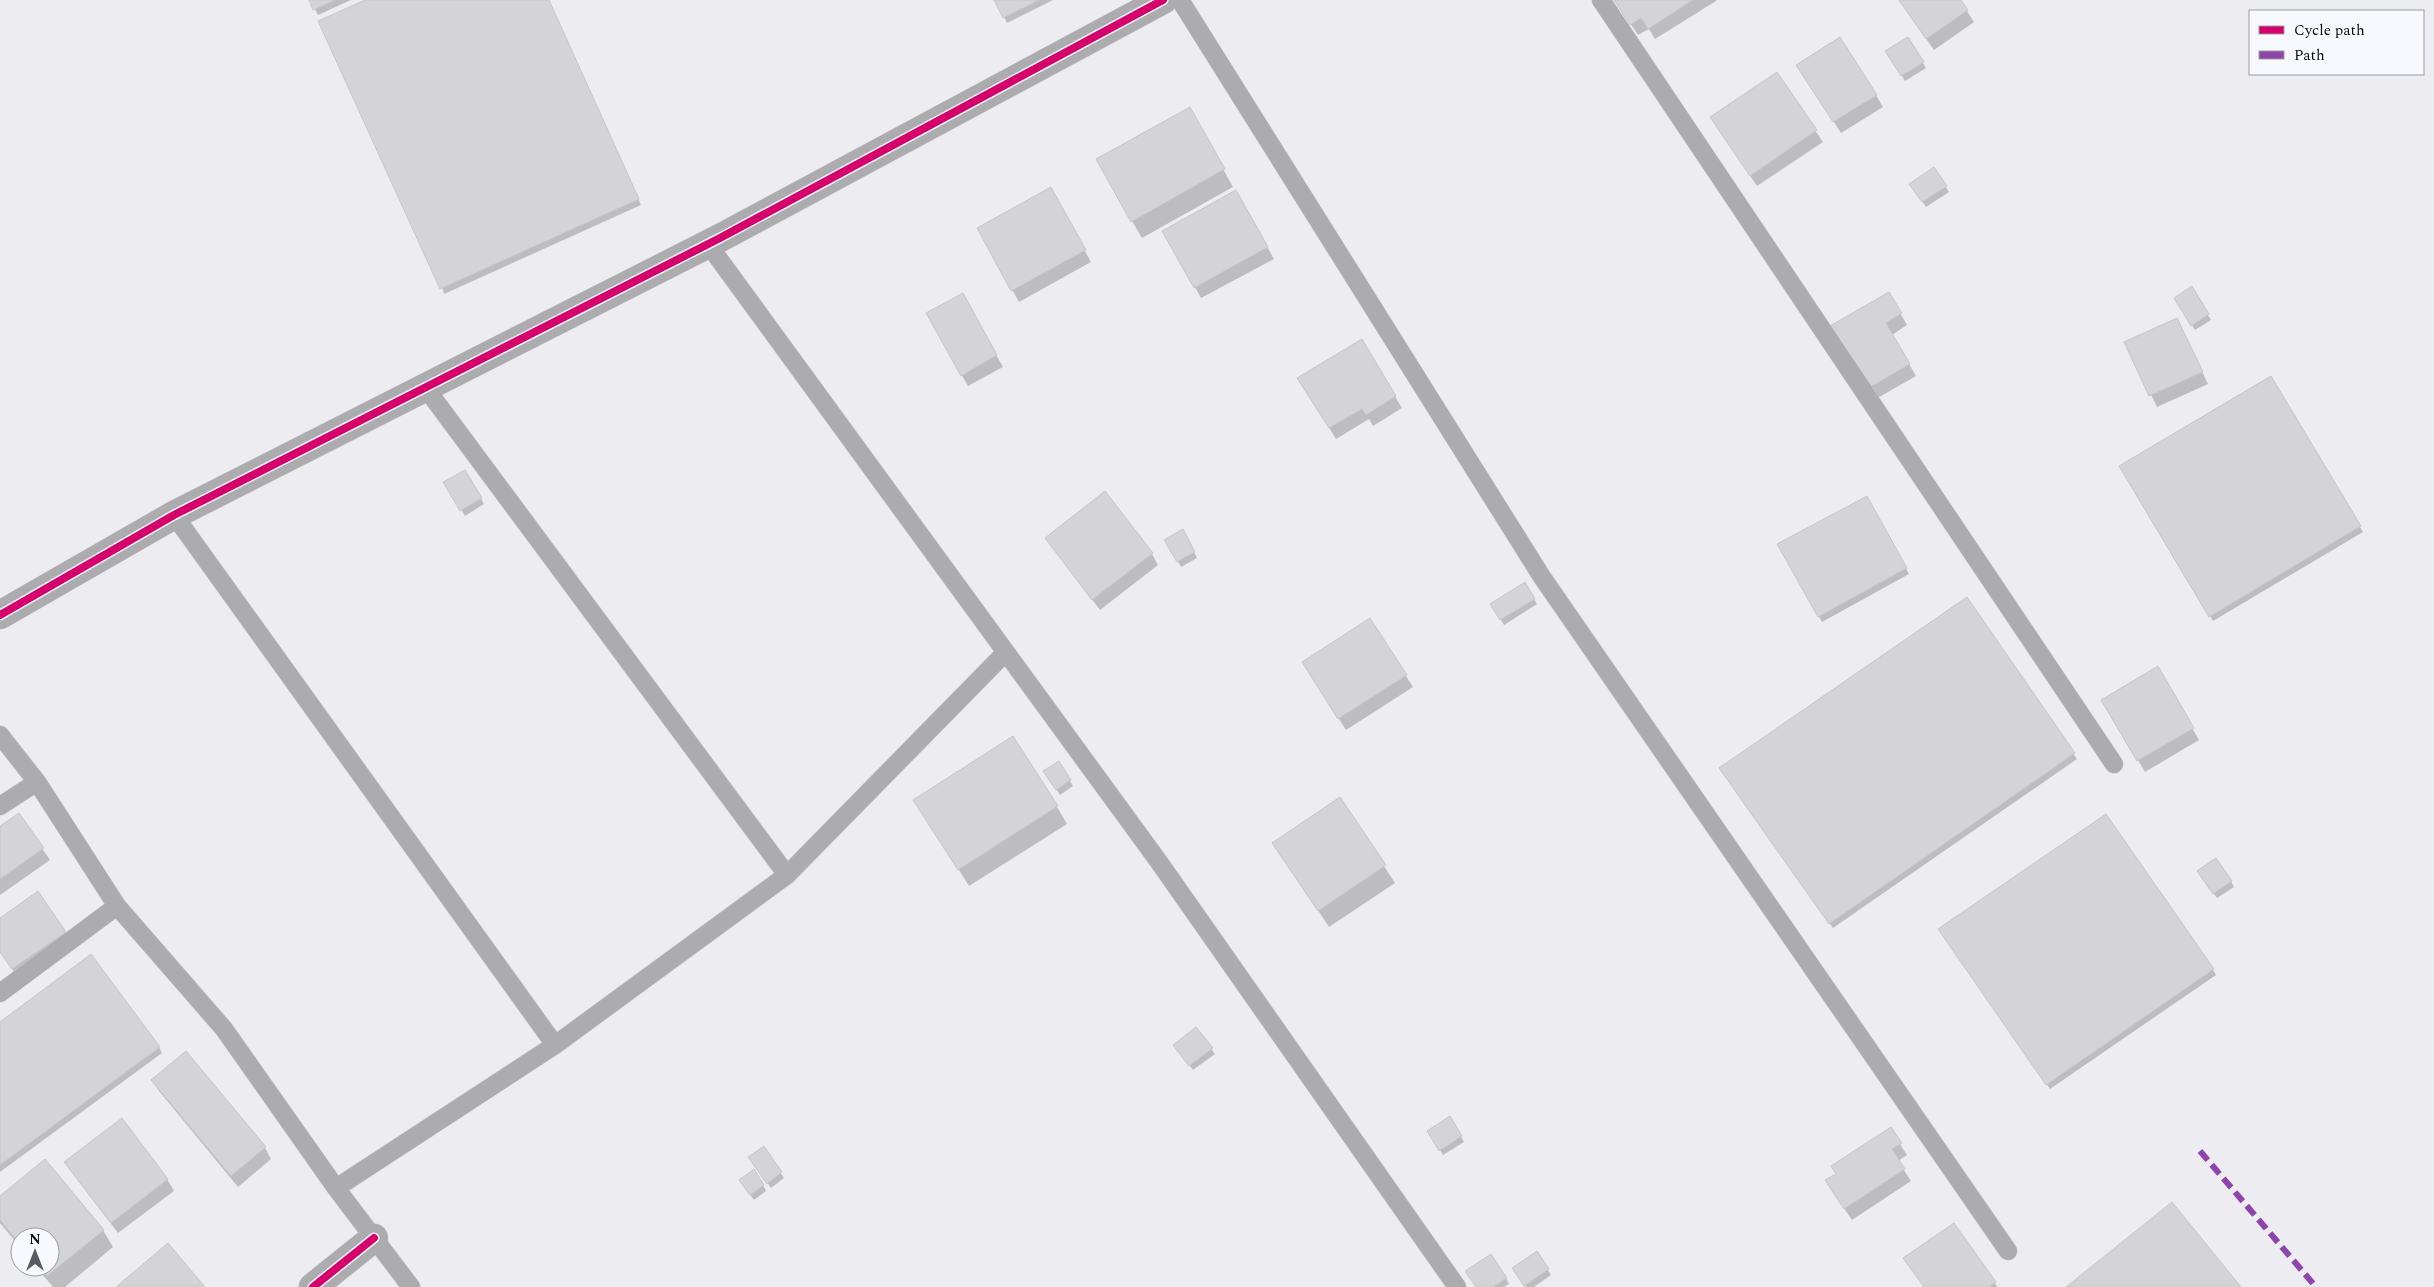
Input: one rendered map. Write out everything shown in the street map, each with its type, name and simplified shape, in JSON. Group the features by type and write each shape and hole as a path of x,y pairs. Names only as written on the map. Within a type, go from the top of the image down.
{"street":[{"path":"0,615 174,515 708,244 1163,0"},
{"path":"313,1287 374,1238"}],"lane":[{"path":"1180,0 1542,577 2008,1252"},
{"path":"1601,0 2114,764"},
{"path":"708,244 1159,862 1456,1287"},
{"path":"425,387 787,875"},
{"path":"174,515 555,1045"},
{"path":"336,1188 555,1045 787,875 1006,653"},
{"path":"0,735 38,782 117,906 224,1029 336,1188 411,1287"},
{"path":"0,806 38,782"},
{"path":"0,993 117,906"}],"building":[{"path":"309,0 336,0 313,10"},
{"path":"365,0 549,0 639,199 440,289 318,21"},
{"path":"994,0 1040,0 1003,18"},
{"path":"1614,0 1693,0 1648,29 1641,18 1630,25"},
{"path":"1899,0 1961,0 1968,10 1926,39"},
{"path":"1840,37 1877,95 1833,122 1796,65"},
{"path":"1908,37 1924,62 1901,76 1885,51"},
{"path":"1777,72 1817,130 1750,176 1710,117"},
{"path":"1190,107 1225,169 1131,222 1096,159"},
{"path":"1934,167 1947,186 1922,202 1909,184"},
{"path":"1051,187 1086,250 1011,291 977,228"},
{"path":"1236,190 1268,247 1194,288 1162,231"},
{"path":"2192,286 2209,314 2191,326 2174,298"},
{"path":"1889,292 1902,313 1886,323 1910,364 1867,389 1830,326"},
{"path":"963,293 997,355 961,376 926,313"},
{"path":"2177,318 2203,372 2149,396 2124,342"},
{"path":"1362,339 1396,396 1366,415 1362,409 1329,428 1297,378"},
{"path":"2271,376 2361,526 2209,617 2119,466"},
{"path":"465,470 482,498 460,511 443,482"},
{"path":"1105,491 1153,553 1092,600 1045,538"},
{"path":"1867,496 1907,568 1818,617 1777,544"},
{"path":"1183,529 1195,552 1177,562 1164,540"},
{"path":"1525,582 1535,599 1500,620 1490,604"},
{"path":"1967,597 2075,753 1829,924 1719,768"},
{"path":"1370,618 1407,675 1338,719 1302,662"},
{"path":"2158,666 2194,728 2137,761 2101,700"},
{"path":"1013,736 1058,806 958,870 913,800"},
{"path":"1059,761 1071,780 1056,790 1043,771"},
{"path":"1340,797 1386,865 1318,911 1272,843"},
{"path":"19,813 44,848 0,879 0,826"},
{"path":"2106,814 2214,969 2046,1085 1938,929"},
{"path":"2216,858 2232,881 2213,894 2197,871"},
{"path":"38,891 66,932 12,969 0,952 0,918"},
{"path":"91,954 160,1047 0,1165 0,1022"},
{"path":"1196,1027 1213,1048 1189,1066 1173,1045"},
{"path":"186,1051 266,1147 231,1176 151,1080"},
{"path":"1450,1116 1462,1136 1439,1151 1427,1131"},
{"path":"122,1118 168,1179 111,1223 64,1162"},
{"path":"1891,1127 1902,1143 1892,1149 1905,1169 1844,1209 1825,1180 1836,1174 1831,1166"},
{"path":"764,1146 782,1172 767,1184 748,1157"},
{"path":"45,1159 104,1230 60,1266 60,1227 10,1227 10,1232 0,1220 0,1196"},
{"path":"754,1169 764,1185 750,1195 739,1180"},
{"path":"2172,1202 2241,1287 2066,1287"},
{"path":"1954,1223 1996,1282 1989,1287 1924,1287 1903,1258"},
{"path":"168,1243 205,1287 116,1287"},
{"path":"1537,1251 1549,1269 1524,1286 1512,1268"},
{"path":"1491,1254 1507,1278 1493,1287 1476,1287 1465,1271"}],"marked path":[{"path":"2200,1151 2316,1287"}],"cycle path":[{"path":"0,615 174,515 720,238 1163,0"},
{"path":"313,1287 374,1238"}]}
